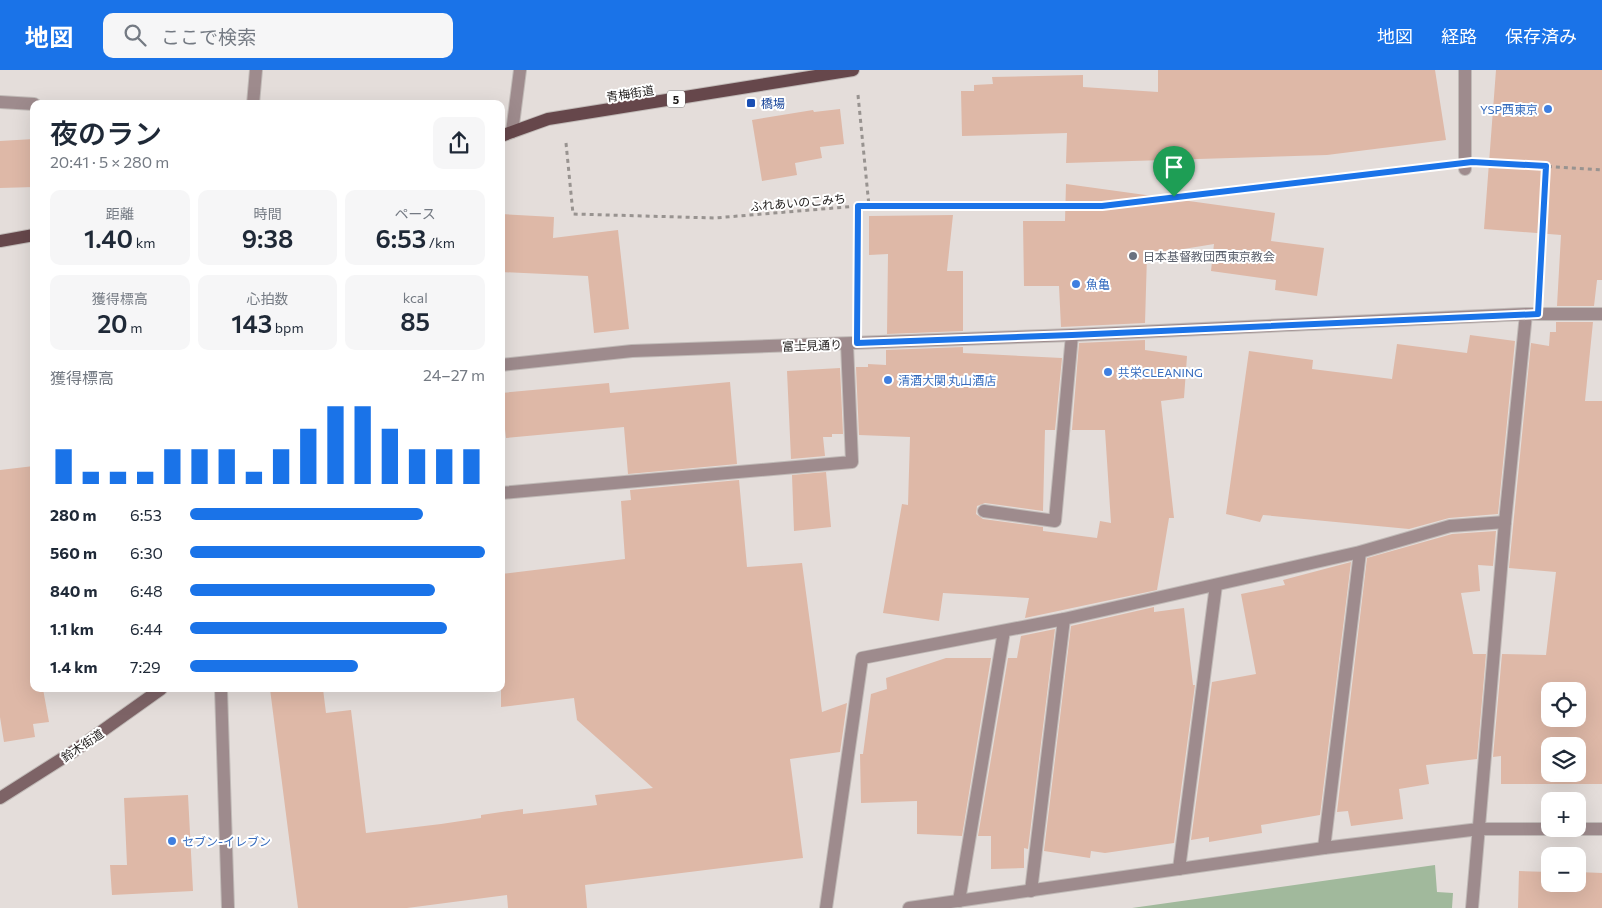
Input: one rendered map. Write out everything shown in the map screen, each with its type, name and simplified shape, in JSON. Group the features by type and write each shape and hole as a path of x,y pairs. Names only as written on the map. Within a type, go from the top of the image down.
{"main road":[{"name":"青梅街道","path":"507,134 548,120 853,70"},
{"path":"0,240 30,236"},
{"name":"鈴木街道","path":"0,798 74,751 157,692"}],"street":[{"path":"253,100 256,70"},
{"path":"507,134 520,70"},
{"path":"1465,70 1465,166"},
{"path":"0,102 30,104"},
{"path":"1472,908 1504,522 1532,314"},
{"name":"富士見通り","path":"505,364 632,351 1072,335 1532,314 1602,314"},
{"path":"984,511 1055,521 1072,335"},
{"path":"505,493 852,462 852,343"},
{"path":"826,908 862,658 1064,619 1216,585 1360,552 1450,526 1504,522"},
{"path":"1324,848 1360,552"},
{"path":"1178,869 1216,585"},
{"path":"1031,891 1064,619"},
{"path":"959,901 1004,631"},
{"path":"221,692 228,908"},
{"path":"909,908 1324,848 1479,829 1602,829"}],"path":[{"path":"858,92 869,206"},
{"name":"ふれあいのこみち","path":"566,143 573,214 715,218 858,206 1102,206 1465,166 1546,166 1602,170"},
{"path":"1532,314 1546,166"},
{"path":"852,343 858,206"}],"green space":[{"path":"1435,865 1437,892 1453,893 1452,908 1132,908"}],"building":[{"path":"1158,70 1435,70 1446,140 1327,155 1066,163 1067,133 962,136 961,91 974,91 974,85 993,84 992,77 1083,75 1083,87 1158,92"},
{"path":"1496,70 1602,70 1602,280 1597,280 1594,306 1557,306 1561,235 1484,229"},
{"path":"840,109 844,144 820,147 822,158 795,163 797,175 762,181 752,120 813,110 814,112"},
{"path":"30,139 30,187 0,188 0,141"},
{"path":"1066,184 1275,213 1271,241 1324,248 1317,296 1275,290 1276,280 1211,271 1214,244 1147,255 1145,323 1061,327 1059,286 1024,286 1023,221 1065,221"},
{"path":"505,214 554,217 553,238 618,230 629,329 594,333 588,276 505,272"},
{"path":"953,215 947,271 963,271 963,331 887,334 888,254 869,255 869,216"},
{"path":"1556,322 1593,322 1585,401 1602,401 1602,784 1501,784 1501,756 1493,757 1502,654 1546,655 1556,572 1509,568 1531,343 1549,346 1550,332 1556,332"},
{"path":"1470,335 1515,341 1498,514 1449,518 1409,529 1263,515 1260,522 1226,514 1249,351 1313,360 1312,369 1392,379 1397,344 1467,353"},
{"path":"1145,340 1145,350 1187,356 1184,398 1161,401 1174,518 1169,518 1157,590 1025,618 1029,598 943,593 939,621 883,613 902,504 908,505 910,437 859,435 856,367 868,367 868,364 886,365 886,350 963,347 963,353 1062,358 1055,430 1045,430 1043,511 985,503 977,506 976,514 983,519 1043,527 1043,531 1097,538 1100,521 1111,523 1105,430 1072,430 1079,343"},
{"path":"840,368 843,434 832,434 832,437 823,437 825,456 791,459 787,371"},
{"path":"730,382 737,464 628,474 624,427 506,438 505,393 609,383 610,393"},
{"path":"30,466 30,692 44,692 49,722 33,724 35,737 4,742 0,717 0,470"},
{"path":"826,472 831,527 794,531 792,475"},
{"path":"739,480 747,567 802,563 822,712 847,703 840,752 790,759 803,858 585,885 587,908 508,908 507,895 407,908 298,908 270,692 323,692 326,713 351,710 366,833 481,818 481,815 523,809 523,814 597,805 595,795 653,788 577,720 574,698 501,707 501,692 505,692 505,574 625,559 621,501 631,500 630,490"},
{"path":"1496,531 1493,566 1478,565 1480,591 1461,593 1473,654 1486,654 1477,759 1426,765 1429,784 1399,789 1403,819 1351,826 1348,811 1337,812 1367,558 1452,534"},
{"path":"1351,562 1320,815 1261,825 1262,833 1209,842 1209,837 1191,840 1212,682 1256,674 1241,594 1285,585 1283,580"},
{"path":"1154,607 1154,612 1184,608 1193,685 1195,685 1174,843 1105,853 1091,851 1090,858 1044,851 1071,626"},
{"path":"1055,629 1028,849 1024,848 1024,868 991,869 991,836 978,836 1008,658 1017,658 1021,636"},
{"path":"946,658 991,658 962,836 917,834 917,801 861,803 860,754 863,754 871,694 887,689 886,678"},
{"path":"188,795 193,891 112,895 110,865 127,865 124,798"},
{"path":"1519,871 1541,872 1541,892 1586,892 1586,872 1602,873 1602,908 1518,908"}],"place":[{"name":"橋場","path":"751,103"},
{"name":"YSP西東京","path":"1548,109"},
{"name":"日本基督教団西東京教会","path":"1133,256"},
{"name":"魚亀","path":"1076,284"},
{"name":"共栄CLEANING","path":"1108,372"},
{"name":"清酒大関 丸山酒店","path":"888,380"},
{"name":"セブン-イレブン","path":"172,841"}],"route":[{"path":"1472,162 1546,166 1538,314 857,343 858,206 1102,206 1174,197 1472,162"}]}
